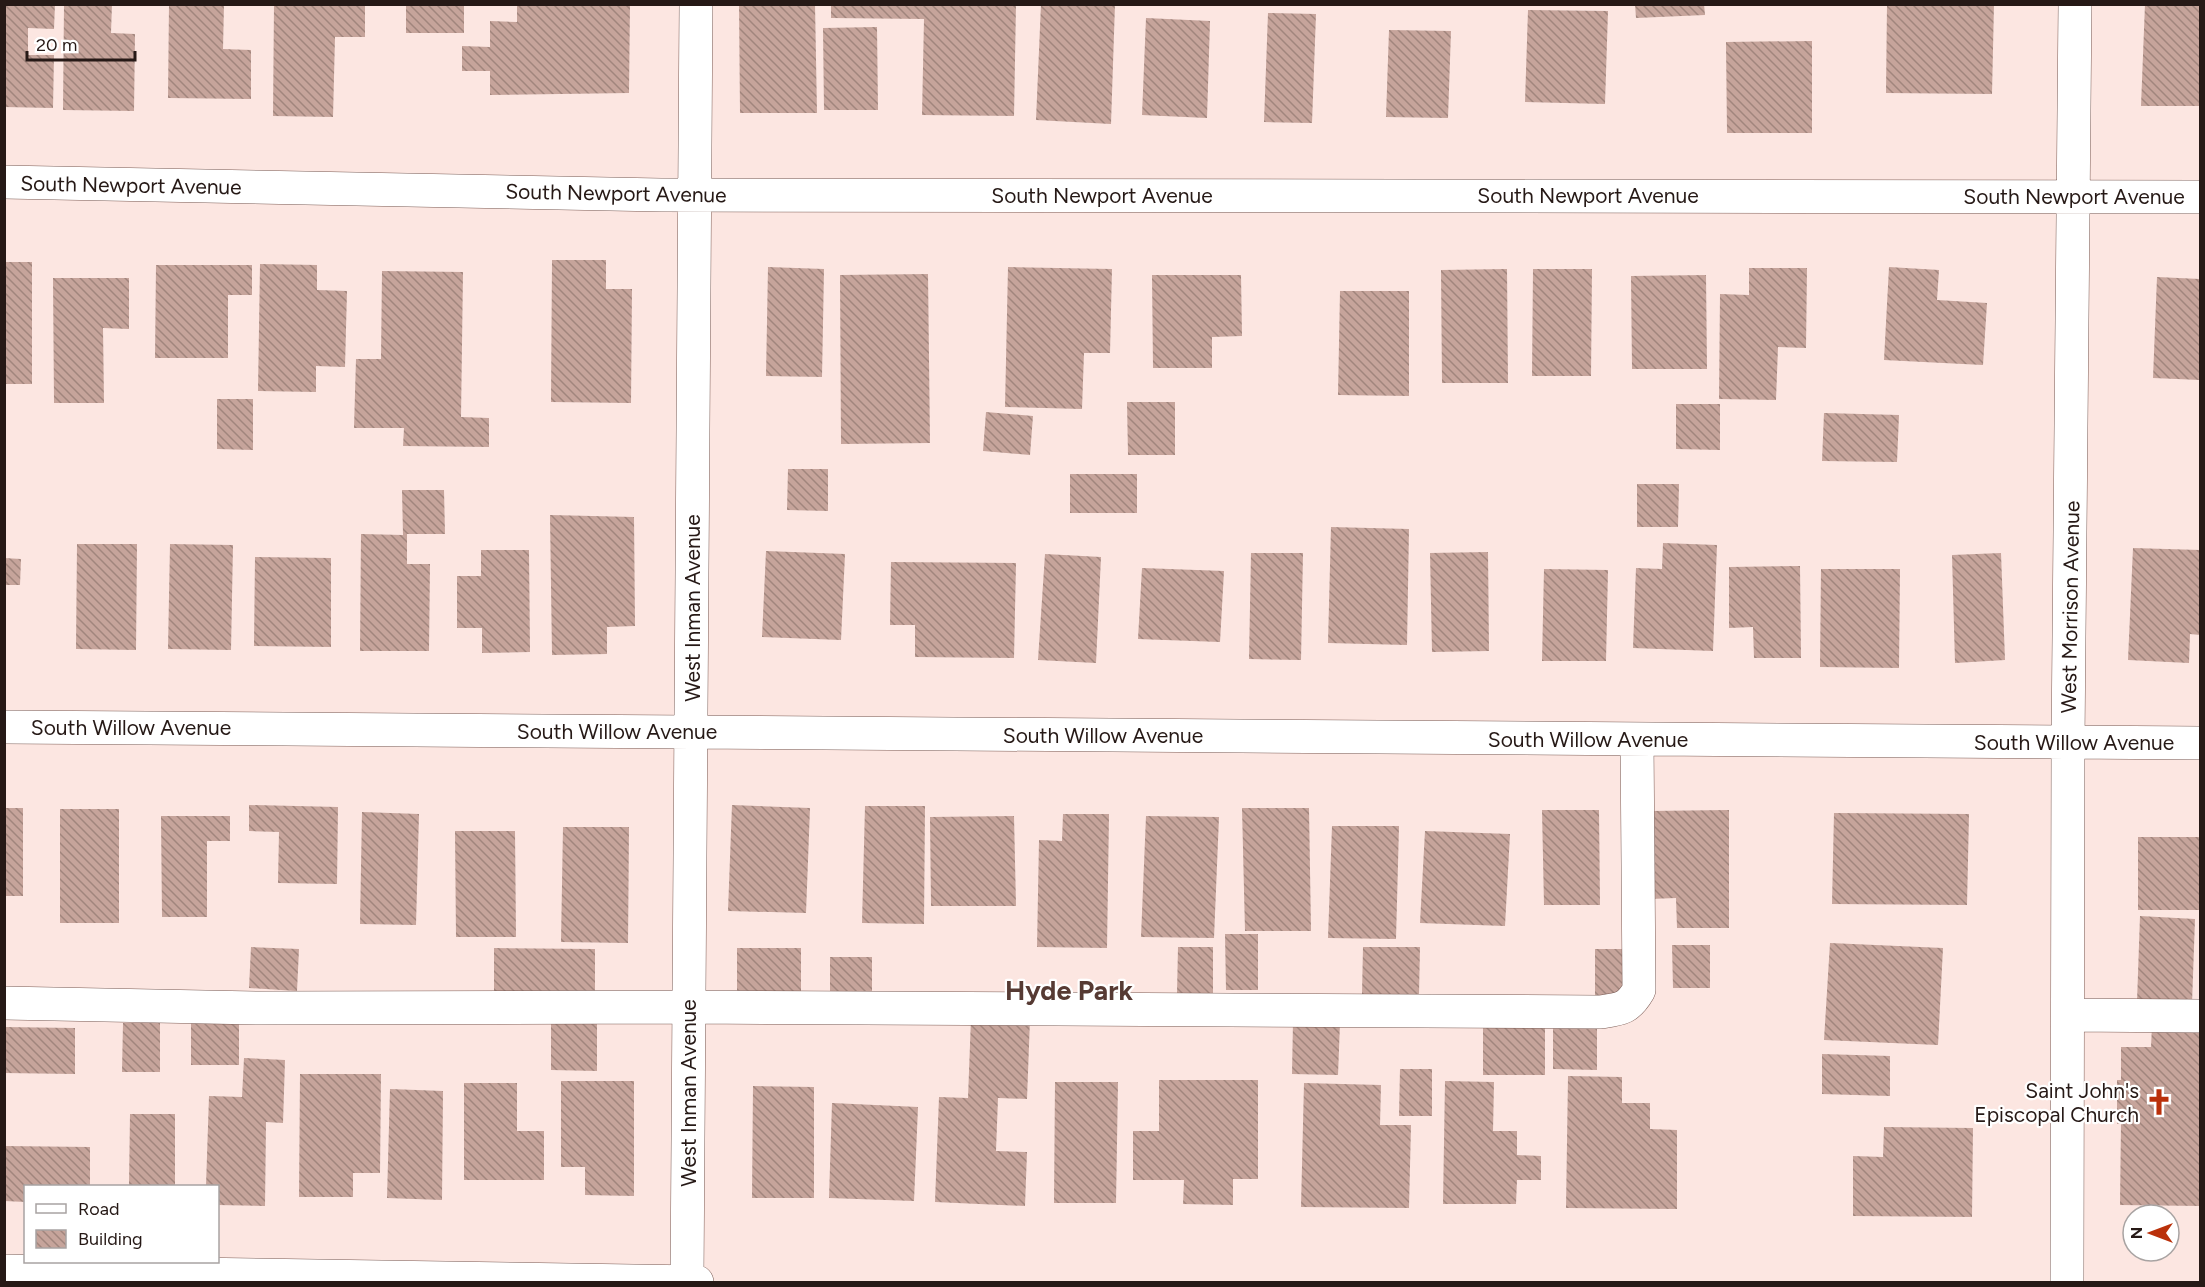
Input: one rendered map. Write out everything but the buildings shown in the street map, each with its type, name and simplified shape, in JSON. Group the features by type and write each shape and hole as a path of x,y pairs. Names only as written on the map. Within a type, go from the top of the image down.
{"street":[{"name":"West Inman Avenue","path":"687,1282 696,4"},
{"name":"West Morrison Avenue","path":"2067,1282 2068,743 2075,4"},
{"name":"South Newport Avenue","path":"4,183 694,195 2200,197"},
{"name":"South Willow Avenue","path":"4,727 2200,743"},
{"path":"4,1004 260,1008 689,1007 1600,1012 1614,1010 1631,1003 1639,990 1637,739"},
{"path":"2068,1015 2200,1016"},
{"path":"4,1271 137,1278 697,1282"}],"place":[{"name":"Saint John's Episcopal Church","path":"2159,1102"}],"district":[{"name":"Hyde Park","path":"1069,990"}]}
